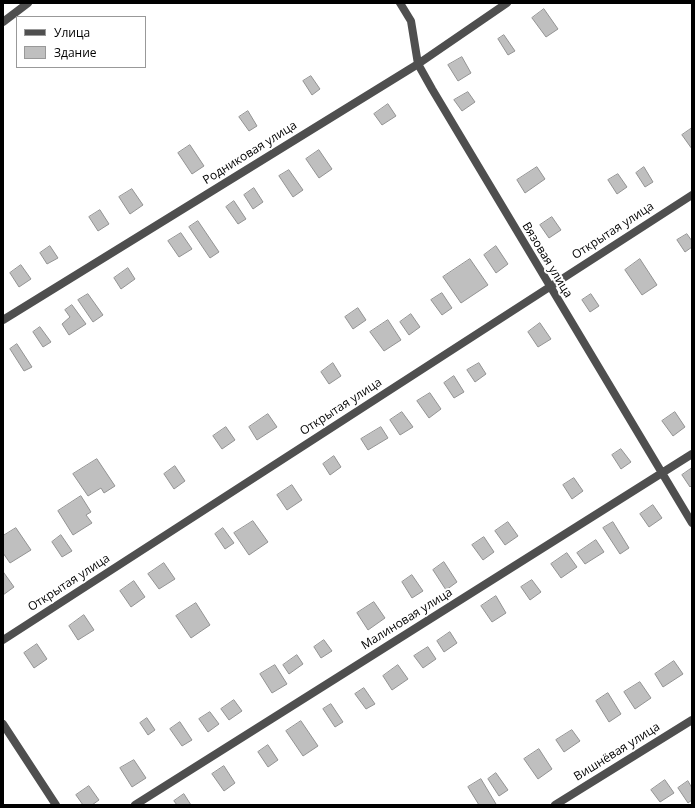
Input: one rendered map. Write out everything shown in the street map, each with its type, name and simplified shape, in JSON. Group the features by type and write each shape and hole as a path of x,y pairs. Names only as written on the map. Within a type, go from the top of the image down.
{"street":[{"path":"3,22 28,3"},
{"name":"Вязовая улица","path":"400,3 411,21 418,64 549,287 692,523"},
{"name":"Родниковая улица","path":"3,320 418,64 507,3"},
{"name":"Открытая улица","path":"3,640 692,195"},
{"name":"Малиновая улица","path":"135,805 692,454"},
{"name":"Вишнёвая улица","path":"555,805 692,720"},
{"path":"3,724 56,805"}],"building":[{"path":"544,9 558,29 546,37 532,18"},
{"path":"504,35 515,51 508,55 498,39"},
{"path":"462,57 471,73 458,81 448,65"},
{"path":"311,76 320,89 312,95 303,81"},
{"path":"468,92 475,102 462,111 454,100"},
{"path":"388,104 396,116 382,125 374,114"},
{"path":"248,111 257,126 249,131 239,117"},
{"path":"692,128 692,149 682,135"},
{"path":"190,145 204,166 192,174 178,153"},
{"path":"319,150 332,169 319,178 306,159"},
{"path":"537,167 545,179 525,193 517,180"},
{"path":"644,167 653,182 645,187 636,173"},
{"path":"289,170 303,190 293,197 279,176"},
{"path":"618,174 627,187 617,194 608,180"},
{"path":"254,188 263,202 253,209 244,195"},
{"path":"132,189 143,205 130,214 119,197"},
{"path":"234,201 246,219 238,224 226,207"},
{"path":"100,210 109,224 98,231 89,217"},
{"path":"552,217 561,230 549,238 540,225"},
{"path":"198,221 219,252 210,258 189,227"},
{"path":"181,233 192,249 179,257 168,241"},
{"path":"687,234 692,241 692,247 685,252 677,240"},
{"path":"50,246 58,258 47,264 40,253"},
{"path":"496,246 508,264 496,273 484,255"},
{"path":"470,259 488,285 461,303 443,277"},
{"path":"640,259 657,285 642,295 625,270"},
{"path":"21,265 31,279 19,287 10,273"},
{"path":"128,268 135,279 121,289 114,278"},
{"path":"442,293 452,308 442,315 431,300"},
{"path":"88,294 103,315 93,322 78,300"},
{"path":"591,294 599,306 590,312 582,300"},
{"path":"72,305 86,324 69,335 62,324 70,317 65,310"},
{"path":"358,308 366,320 353,329 345,317"},
{"path":"411,314 420,327 409,335 400,322"},
{"path":"388,320 401,340 384,351 370,332"},
{"path":"540,323 551,339 538,347 528,332"},
{"path":"40,327 51,342 43,347 33,332"},
{"path":"17,344 32,367 24,371 10,349"},
{"path":"333,363 341,376 329,384 321,372"},
{"path":"479,363 486,374 475,382 467,370"},
{"path":"454,376 464,392 454,398 444,383"},
{"path":"430,393 441,409 429,418 417,401"},
{"path":"402,412 413,427 400,435 390,420"},
{"path":"675,412 685,427 673,436 662,421"},
{"path":"268,414 277,427 257,440 249,427"},
{"path":"226,427 235,440 222,449 213,436"},
{"path":"381,427 388,438 368,450 361,439"},
{"path":"621,449 631,462 621,469 612,455"},
{"path":"334,456 341,467 330,475 323,464"},
{"path":"97,459 115,486 104,493 101,488 88,496 73,474"},
{"path":"175,466 185,481 174,489 164,474"},
{"path":"692,468 692,485 690,487 682,475"},
{"path":"574,478 583,491 572,499 563,485"},
{"path":"292,485 302,500 287,510 277,495"},
{"path":"81,496 91,512 86,515 92,523 73,535 58,511"},
{"path":"653,505 662,518 649,527 640,514"},
{"path":"253,521 268,542 249,555 234,533"},
{"path":"508,522 518,536 505,545 495,531"},
{"path":"613,522 629,548 620,554 603,528"},
{"path":"16,528 31,550 10,563 3,553 3,536"},
{"path":"223,528 234,543 225,549 215,534"},
{"path":"61,535 72,551 62,557 52,542"},
{"path":"484,537 494,552 483,560 472,545"},
{"path":"596,540 604,552 585,564 577,553"},
{"path":"567,553 577,567 561,578 551,564"},
{"path":"444,562 457,582 446,590 433,570"},
{"path":"164,563 175,579 159,589 148,574"},
{"path":"4,573 14,587 3,595 3,574"},
{"path":"412,575 423,591 412,598 402,582"},
{"path":"532,580 541,592 530,600 521,587"},
{"path":"134,581 145,597 131,607 120,591"},
{"path":"496,596 506,613 492,622 481,606"},
{"path":"374,602 385,618 368,630 357,613"},
{"path":"196,603 210,625 191,638 176,616"},
{"path":"84,615 94,630 78,640 69,626"},
{"path":"450,632 457,643 444,652 437,641"},
{"path":"324,640 332,651 321,658 314,647"},
{"path":"37,644 47,659 34,668 24,653"},
{"path":"428,647 436,659 423,668 414,656"},
{"path":"297,655 303,664 289,674 283,665"},
{"path":"674,661 683,674 663,687 655,674"},
{"path":"275,665 287,684 272,693 260,674"},
{"path":"398,665 408,679 392,690 383,676"},
{"path":"640,682 651,698 635,709 624,692"},
{"path":"364,688 375,704 366,709 355,694"},
{"path":"608,693 621,714 609,722 596,701"},
{"path":"234,700 242,711 229,720 221,709"},
{"path":"331,704 343,722 335,727 323,709"},
{"path":"210,712 219,724 208,732 199,719"},
{"path":"147,718 155,730 148,735 140,723"},
{"path":"301,721 318,746 303,756 286,731"},
{"path":"180,722 192,740 182,746 170,729"},
{"path":"572,730 580,741 564,752 556,740"},
{"path":"268,745 278,760 268,767 258,752"},
{"path":"539,749 552,769 538,779 524,759"},
{"path":"134,760 146,778 132,787 120,768"},
{"path":"224,766 235,783 224,791 212,774"},
{"path":"496,773 508,790 499,796 488,779"},
{"path":"481,779 496,804 479,805 468,787"},
{"path":"665,780 674,793 660,802 651,790"},
{"path":"688,781 692,788 692,800 688,803 678,788"},
{"path":"89,786 99,800 92,805 83,805 76,795"},
{"path":"184,794 191,805 177,805 174,801"}]}
